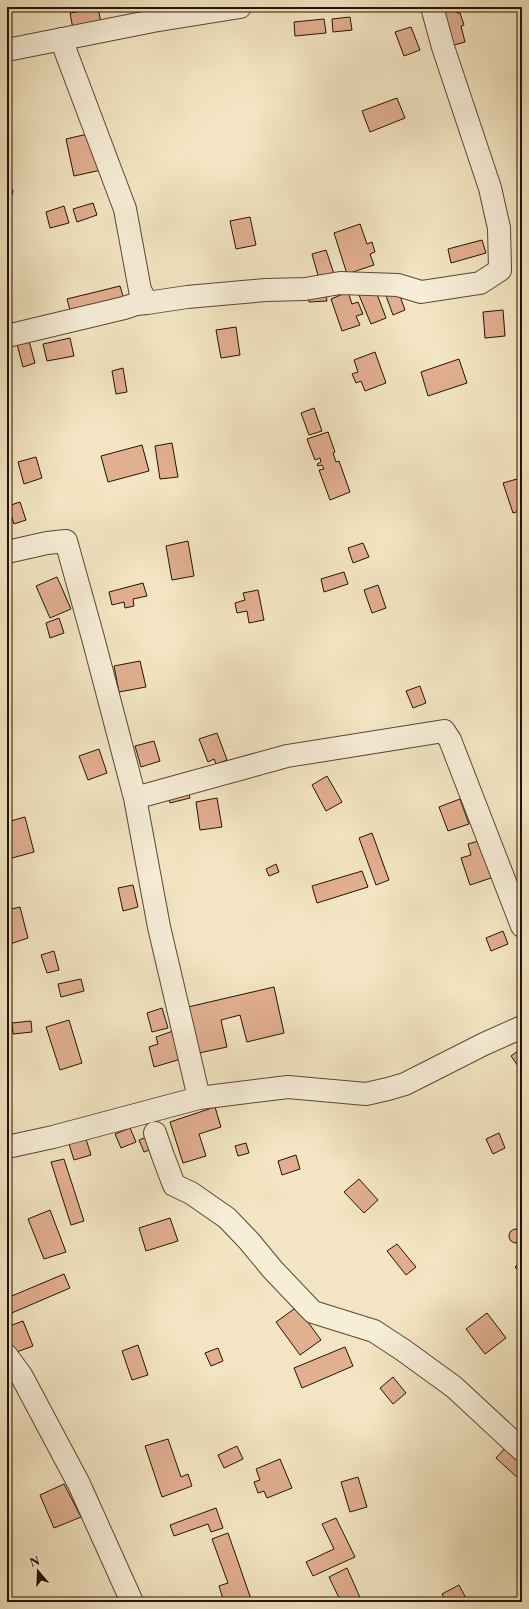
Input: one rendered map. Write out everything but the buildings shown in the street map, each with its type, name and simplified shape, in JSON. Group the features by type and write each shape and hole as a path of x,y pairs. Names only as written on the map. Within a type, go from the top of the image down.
{"street":[{"path":"7,50 153,21 240,7"},
{"path":"7,336 136,304 266,290 305,289 340,282 398,285 421,292 480,283 500,270 499,228 490,188 443,47 432,7"},
{"path":"62,39 125,209 140,290 147,303"},
{"path":"7,552 47,543 66,541 135,798 159,927 199,1098"},
{"path":"135,798 287,756 444,731 450,740 522,926"},
{"path":"7,1147 53,1137 199,1098 288,1087 366,1094 405,1084 484,1044 522,1027"},
{"path":"156,1133 174,1185 191,1193 227,1218 249,1240 273,1270 313,1312 374,1331 403,1350 454,1387 522,1450"},
{"path":"7,1356 21,1375 79,1484 132,1602"}]}
